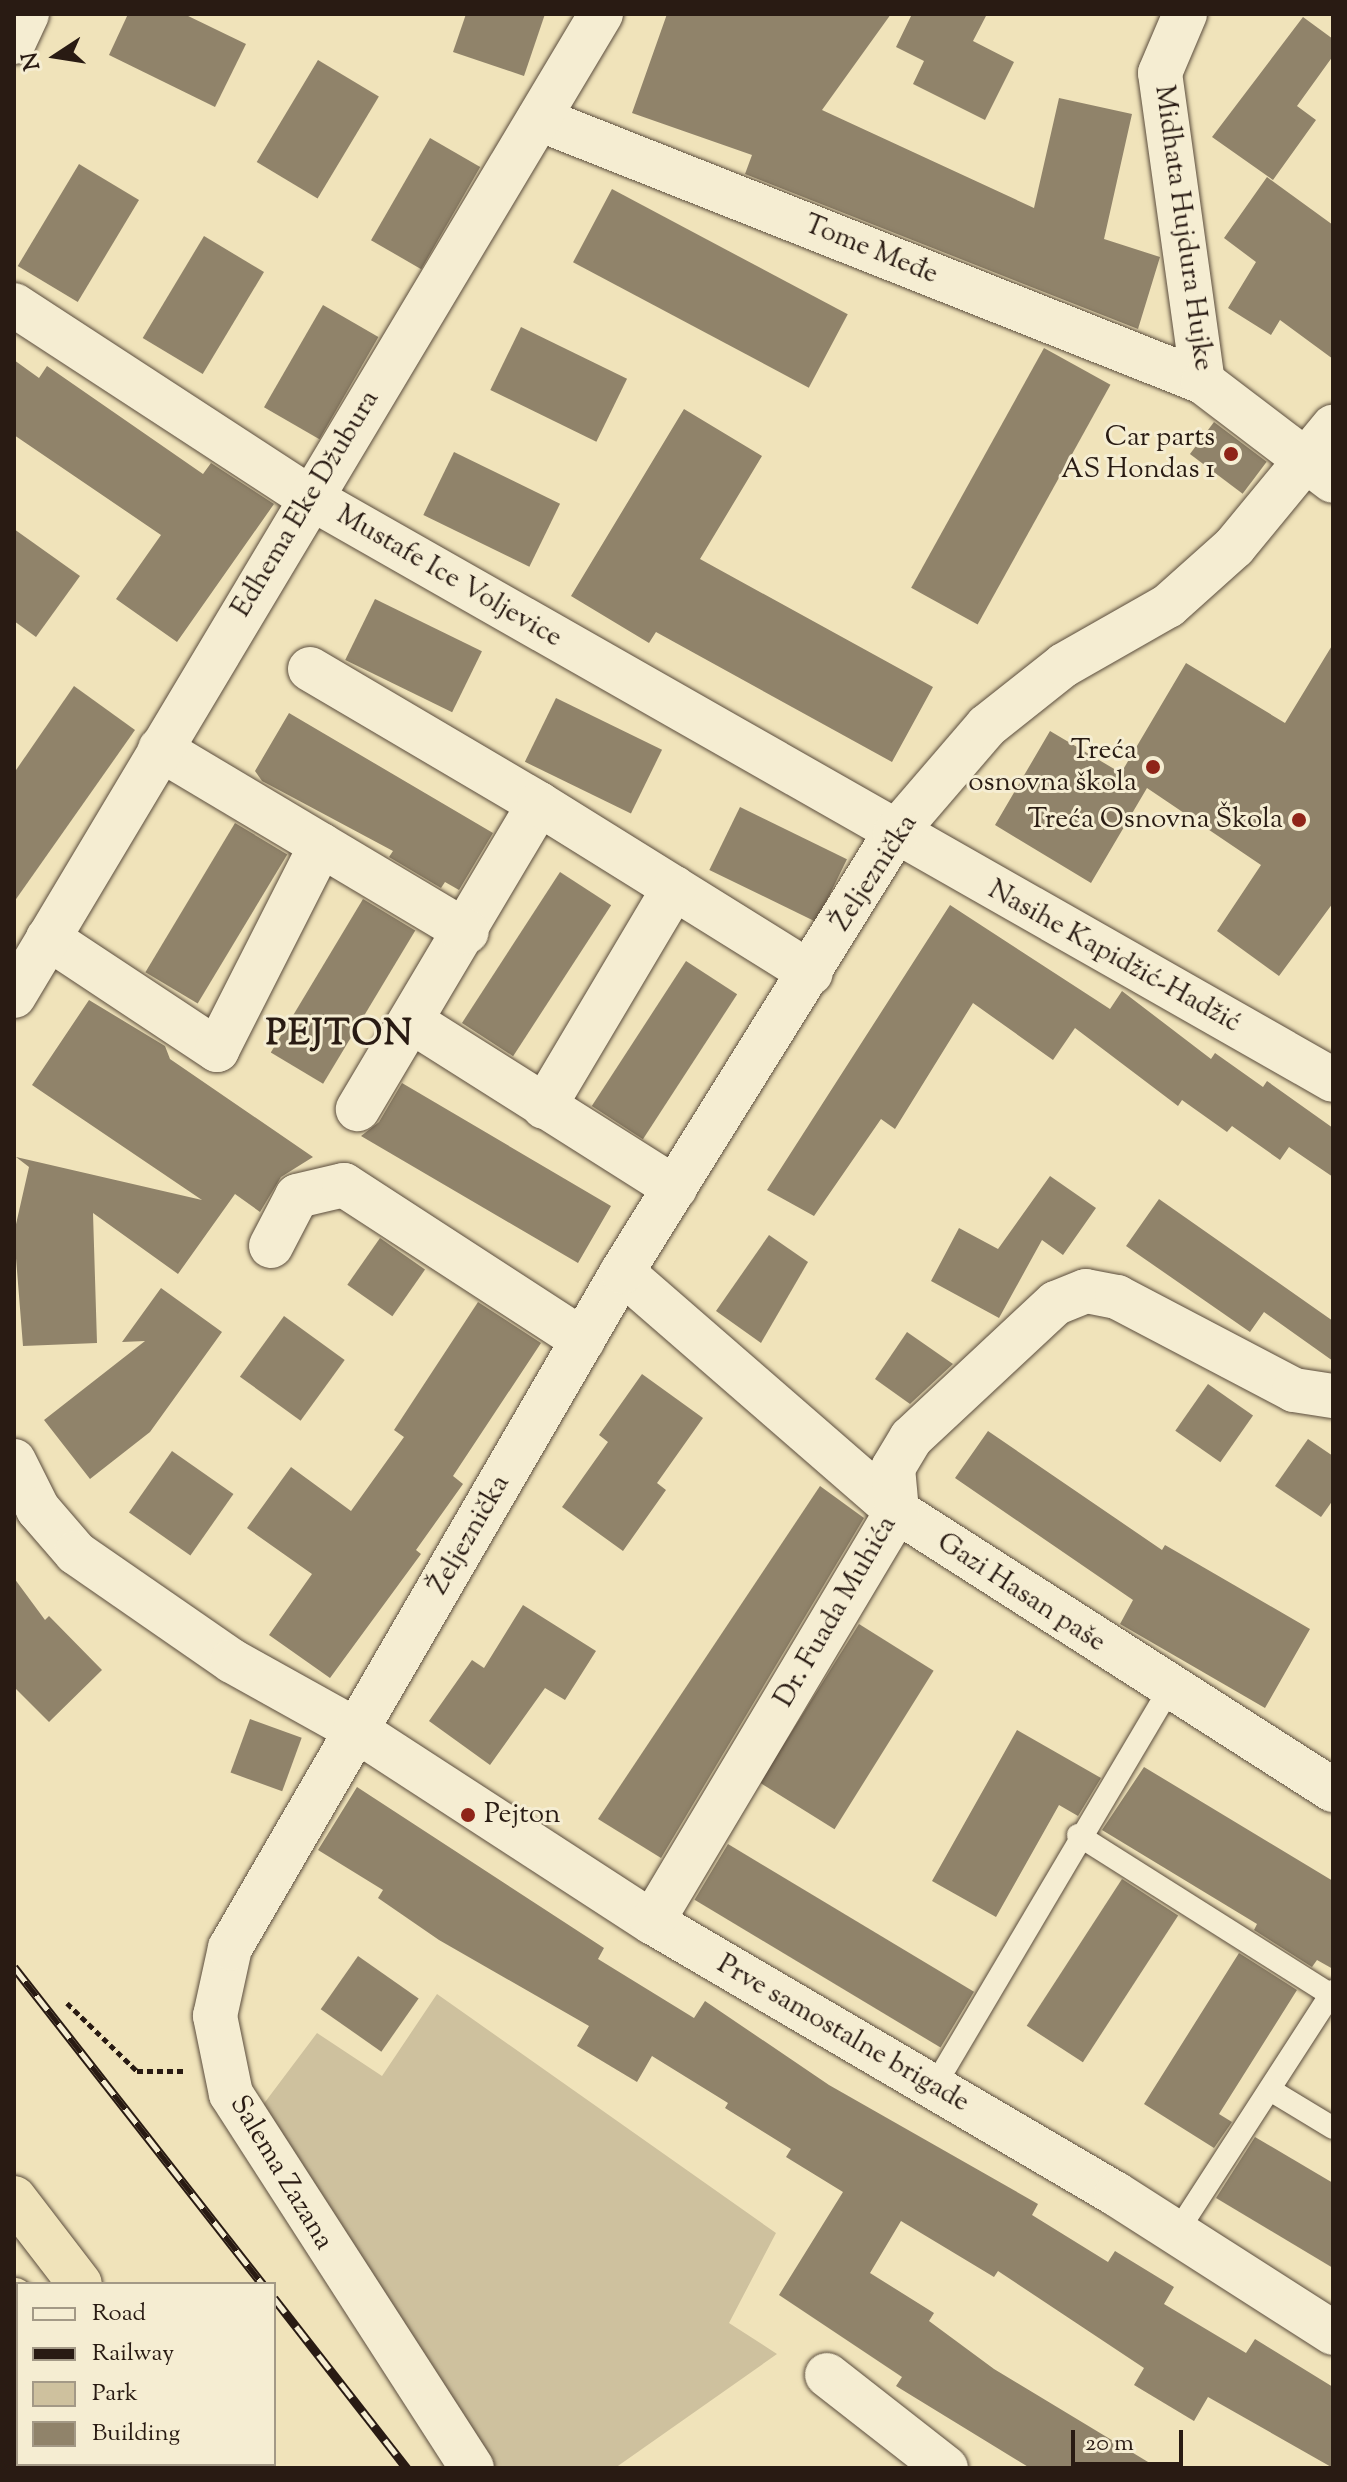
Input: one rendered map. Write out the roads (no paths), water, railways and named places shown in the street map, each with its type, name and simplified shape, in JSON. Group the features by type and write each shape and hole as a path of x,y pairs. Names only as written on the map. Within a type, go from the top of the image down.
{"highway":[{"path":"14,2198 78,2282"}],"street":[{"path":"14,42 27,14"},
{"name":"Edhema Eke Džubura","path":"14,996 309,497 601,14"},
{"name":"Midhata Hujdura Hujke","path":"1185,14 1160,73 1203,382 1319,471"},
{"name":"Tome Međe","path":"539,119 1203,382"},
{"name":"Mustafe Ice Voljevice","path":"14,305 309,497 895,833"},
{"name":"Željeznička","path":"356,1730 622,1272 811,973 895,833 987,726 1064,665 1168,606 1319,471 1333,427"},
{"path":"310,669 539,804 811,973"},
{"path":"160,749 467,932"},
{"path":"358,1109 414,1023 539,804"},
{"name":"Nasihe Kapidžić-Hadžić","path":"895,833 1333,1080"},
{"path":"48,938 217,1050 321,845"},
{"path":"544,1107 674,888"},
{"path":"414,1023 675,1188"},
{"path":"271,1246 297,1196 344,1185 583,1340"},
{"name":"Gazi Hasan paše","path":"622,1272 897,1511 1333,1790"},
{"name":"Dr. Fuada Muhića","path":"652,1922 897,1511 893,1468 911,1438 1056,1303 1086,1291 1156,1314 1294,1390 1333,1396"},
{"path":"14,1461 38,1509 76,1553 232,1661 356,1730"},
{"name":"Prve samostalne brigade","path":"356,1730 652,1922 1177,2232 1333,2333"},
{"name":"Salema Zazana","path":"356,1730 230,1948 215,2016 219,2057 247,2126 472,2468"},
{"path":"827,2375 946,2468"}],"lane":[{"path":"934,2087 1078,1835 1170,1688"},
{"path":"1078,1835 1332,1993 1272,2091 1177,2232"},
{"path":"1272,2091 1333,2128"}],"railway":[{"path":"14,1967 261,2282"},
{"path":"276,2301 407,2468"}],"place":[{"name":"Car parts AS Hondas 1","path":"1231,454"},
{"name":"Treća osnovna škola","path":"1153,767"},
{"name":"Treća Osnovna Škola","path":"1299,820"},
{"name":"Pejton","path":"468,1815"}],"district":[{"name":"PEJTON","path":"340,1036"}]}
